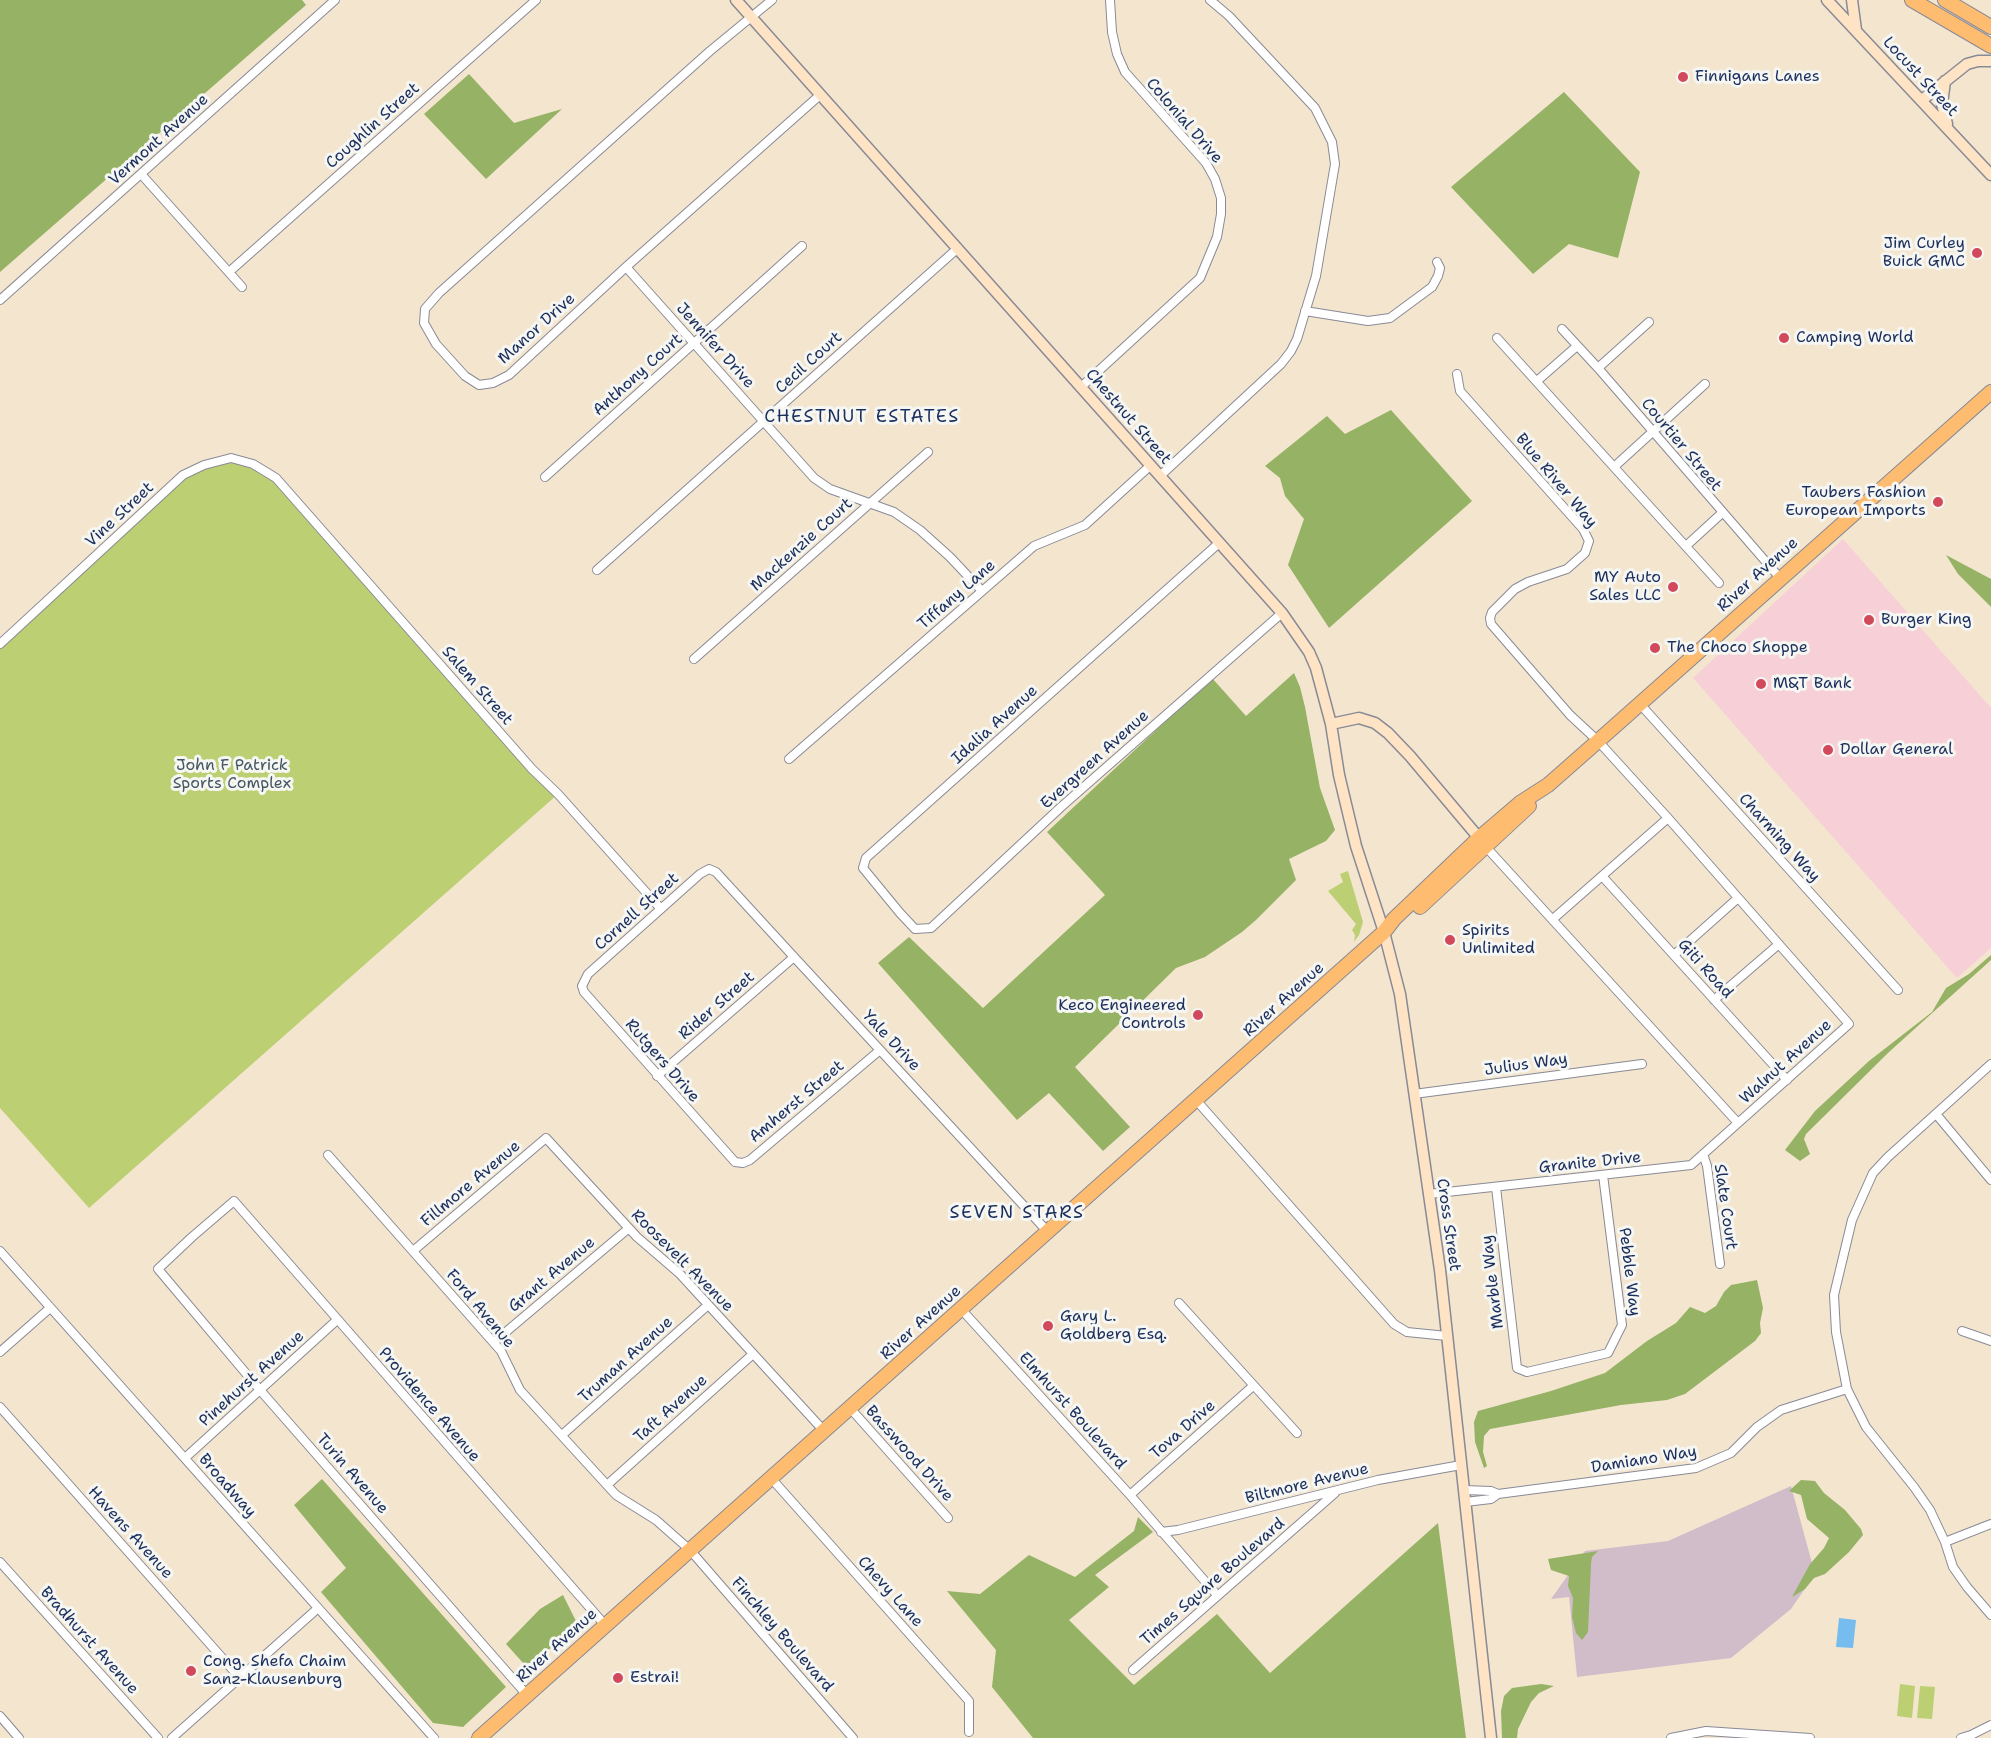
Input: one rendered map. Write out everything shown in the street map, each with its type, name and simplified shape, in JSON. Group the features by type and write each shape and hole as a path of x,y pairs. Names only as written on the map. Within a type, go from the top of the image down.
{"highway":[{"path":"1912,0 1991,46"},
{"path":"1945,0 1991,27"},
{"name":"River Avenue","path":"479,1738 1384,933 1398,926 1483,842 1525,810 1548,785 1991,392"}],"street":[{"name":"Vermont Avenue","path":"0,300 335,0"},
{"name":"Coughlin Street","path":"229,272 536,0"},
{"name":"Chestnut Street","path":"736,0 1282,613 1309,652 1316,668 1331,724"},
{"name":"Manor Drive","path":"772,0 751,16 440,293 425,309 424,323 436,344 465,376 479,385 494,383 509,375 626,267 820,95"},
{"name":"Colonial Drive","path":"1081,387 1200,278 1217,237 1221,214 1221,198 1215,178 1206,163 1125,72 1117,54 1112,32 1110,0"},
{"path":"1160,476 1281,364 1297,339 1316,276 1335,164 1332,142 1316,108 1229,16 1210,0"},
{"name":"Locust Street","path":"1827,0 1991,175"},
{"path":"1852,0 1856,30"},
{"path":"1923,100 1967,64 1991,61"},
{"path":"1945,81 1942,104 1948,128"},
{"path":"141,174 242,287"},
{"name":"Anthony Court","path":"545,477 802,246"},
{"name":"Cecil Court","path":"597,570 958,248"},
{"path":"1305,311 1368,321 1390,318 1432,287 1440,268 1437,262"},
{"name":"Jennifer Drive","path":"626,267 814,478 830,489 894,512 920,530 982,591"},
{"path":"1598,368 1649,322"},
{"name":"Courtier Street","path":"1562,329 1780,578"},
{"path":"1497,338 1719,583"},
{"path":"1537,381 1577,346"},
{"name":"Blue River Way","path":"1457,374 1460,391 1587,536 1585,553 1567,569 1527,582 1515,589 1496,606 1490,618 1494,630 1570,715 1598,741"},
{"path":"1614,467 1705,384"},
{"name":"Mackenzie Court","path":"694,659 928,452"},
{"name":"Vine Street","path":"2,639 183,476 204,465 231,458 253,464 276,478"},
{"name":"Tiffany Lane","path":"789,759 1034,546 1085,525 1151,465"},
{"name":"Salem Street","path":"276,478 532,769 558,794 661,909"},
{"path":"1686,546 1722,513"},
{"name":"Idalia Avenue","path":"928,928 915,928 900,913 863,868 866,858 1219,543"},
{"name":"Evergreen Avenue","path":"928,928 931,928 1060,807 1282,613"},
{"name":"Charming Way","path":"1640,704 1898,990"},
{"path":"1331,724 1359,718 1375,723 1388,732 1483,842"},
{"name":"Cross Street","path":"1331,724 1339,775 1356,846 1384,933 1400,994 1447,1336 1491,1738"},
{"name":"Walnut Avenue","path":"1483,842 1738,1123 1787,1080 1849,1024 1598,741"},
{"path":"1553,919 1668,818"},
{"name":"Cornell Street","path":"584,981 588,974 700,874 709,869 713,870"},
{"name":"Yale Drive","path":"713,870 1048,1232"},
{"name":"Giti Road","path":"1602,876 1787,1080"},
{"path":"1674,955 1738,898"},
{"path":"1714,1000 1779,944"},
{"name":"Rider Street","path":"657,1076 794,957"},
{"name":"Rutgers Drive","path":"584,981 584,993 728,1156"},
{"name":"Amherst Street","path":"728,1156 735,1162 743,1163 750,1160 880,1050"},
{"name":"Julius Way","path":"1414,1094 1642,1064"},
{"path":"1991,1064 1873,1173 1852,1220 1834,1295 1836,1332 1847,1389 1866,1427 1914,1486 1930,1510 1945,1542 1953,1567 1966,1587 1991,1615"},
{"path":"1196,1100 1394,1324 1407,1332 1447,1336"},
{"path":"1936,1114 1991,1180"},
{"name":"Granite Drive","path":"1429,1194 1692,1165 1738,1123"},
{"name":"Roosevelt Avenue","path":"546,1138 629,1228 680,1274 824,1431"},
{"name":"Fillmore Avenue","path":"413,1251 546,1138"},
{"name":"Slate Court","path":"1703,1154 1707,1166 1720,1264"},
{"name":"Ford Avenue","path":"328,1155 494,1342 520,1389 616,1495 656,1520 690,1550"},
{"name":"Pebble Way","path":"1523,1370 1527,1372 1608,1353 1622,1325 1603,1175"},
{"name":"Marble Way","path":"1496,1187 1517,1368 1523,1370"},
{"name":"Turin Avenue","path":"234,1202 158,1269 260,1390 527,1695"},
{"name":"Providence Avenue","path":"234,1202 605,1625"},
{"name":"Grant Avenue","path":"494,1342 629,1228"},
{"name":"Broadway","path":"0,1251 434,1738"},
{"path":"1179,1303 1297,1433"},
{"name":"Truman Avenue","path":"562,1435 708,1305"},
{"path":"0,1352 50,1308"},
{"name":"Elmhurst Boulevard","path":"961,1309 1130,1495 1217,1595"},
{"name":"Pinehurst Avenue","path":"185,1458 337,1320"},
{"path":"1962,1331 1991,1341"},
{"name":"Taft Avenue","path":"607,1485 753,1354"},
{"name":"Tova Drive","path":"1130,1495 1253,1386"},
{"name":"Damiano Way","path":"1466,1502 1491,1499 1498,1494 1696,1468 1731,1453 1757,1427 1780,1410 1847,1389"},
{"name":"Havens Avenue","path":"0,1407 240,1678"},
{"name":"Basswood Drive","path":"850,1408 948,1518"},
{"name":"Biltmore Avenue","path":"1161,1532 1178,1530 1378,1480 1461,1465"},
{"name":"Chevy Lane","path":"771,1478 969,1701 969,1732"},
{"name":"Damiano Way","path":"1464,1490 1491,1491 1498,1494"},
{"name":"Times Square Boulevard","path":"1133,1670 1338,1491"},
{"path":"1945,1542 1991,1524"},
{"name":"Finchley Boulevard","path":"690,1550 853,1738"},
{"name":"Bradhurst Avenue","path":"0,1562 158,1738"},
{"path":"172,1738 317,1609"},
{"path":"0,1716 19,1738"},
{"path":"1961,1738 1971,1736 1991,1725"},
{"path":"1671,1738 1706,1731 1807,1738"}],"shaded area":[{"path":"1843,539 1991,708 1991,948 1957,978 1693,678"},
{"path":"1791,1486 1815,1574 1791,1609 1731,1658 1577,1677 1569,1597 1551,1599 1585,1551 1668,1541"}],"green space":[{"path":"0,0 302,0 306,5 0,272"},
{"path":"469,74 514,123 562,109 486,179 424,114"},
{"path":"1564,92 1640,172 1618,258 1569,244 1533,274 1451,187"},
{"path":"1391,410 1472,501 1329,628 1288,565 1304,519 1285,496 1280,478 1265,466 1327,416 1345,434"},
{"name":"John F Patrick Sports Complex","path":"231,458 276,478 558,794 89,1208 0,1108 0,639 183,475"},
{"path":"1946,555 1991,579 1991,607 1958,574"},
{"path":"1294,673 1305,707 1320,788 1335,830 1326,841 1289,859 1296,880 1256,920 1205,957 1176,968 1075,1067 1130,1127 1103,1151 1049,1093 1017,1120 878,963 909,937 983,1008 1105,895 1047,832 1212,678 1246,716"},
{"path":"1348,871 1363,922 1354,942 1355,935 1352,930 1356,924 1328,891 1343,882 1340,874"},
{"path":"1991,955 1991,960 1889,1052 1806,1134 1804,1139 1810,1154 1800,1161 1785,1150 1815,1111 1869,1061 1932,1012 1946,988 1969,974"},
{"path":"1757,1280 1763,1308 1761,1333 1755,1341 1685,1394 1667,1400 1621,1405 1490,1429 1484,1436 1483,1452 1487,1466 1484,1468 1475,1442 1474,1422 1478,1411 1605,1373 1647,1341 1676,1323 1690,1307 1705,1313 1716,1306 1731,1285"},
{"path":"322,1479 506,1687 463,1727 433,1723 321,1592 346,1568 294,1505"},
{"path":"1801,1480 1815,1481 1824,1493 1845,1510 1861,1529 1863,1535 1849,1552 1825,1574 1814,1578 1805,1589 1792,1597 1810,1564 1824,1548 1829,1538 1807,1519 1801,1495 1789,1491"},
{"path":"1138,1517 1153,1532 1095,1575 1109,1587 1069,1620 1134,1685 1217,1614 1270,1673 1438,1523 1466,1738 1033,1738 992,1687 996,1650 947,1591 980,1594 1029,1555 1075,1577 1134,1531"},
{"path":"1598,1551 1592,1557 1588,1632 1582,1640 1576,1633 1572,1617 1573,1598 1568,1586 1569,1576 1551,1570 1548,1559"},
{"path":"563,1595 578,1625 533,1663 524,1664 506,1644 540,1609"},
{"path":"1541,1684 1554,1686 1539,1693 1531,1702 1518,1729 1517,1738 1502,1738 1501,1711 1504,1696 1512,1688"},
{"path":"1900,1684 1915,1686 1912,1718 1897,1716"},
{"path":"1920,1686 1935,1687 1932,1719 1917,1718"}],"water":[{"path":"1839,1618 1856,1620 1853,1648 1836,1647"}],"place":[{"name":"Finnigans Lanes","path":"1683,77"},
{"name":"Jim Curley Buick GMC","path":"1977,253"},
{"name":"Camping World","path":"1784,338"},
{"name":"Taubers Fashion European Imports","path":"1938,502"},
{"name":"MY Auto Sales LLC","path":"1673,587"},
{"name":"Burger King","path":"1869,620"},
{"name":"The Choco Shoppe","path":"1655,648"},
{"name":"M&T Bank","path":"1761,684"},
{"name":"Dollar General","path":"1828,750"},
{"name":"Spirits Unlimited","path":"1450,940"},
{"name":"Keco Engineered Controls","path":"1198,1015"},
{"name":"Gary L. Goldberg Esq.","path":"1048,1326"},
{"name":"Cong. Shefa Chaim Sanz-Klausenburg","path":"191,1671"},
{"name":"Estrai!","path":"618,1678"}],"district":[{"name":"CHESTNUT ESTATES","path":"862,417"},
{"name":"SEVEN STARS","path":"1017,1213"}]}
